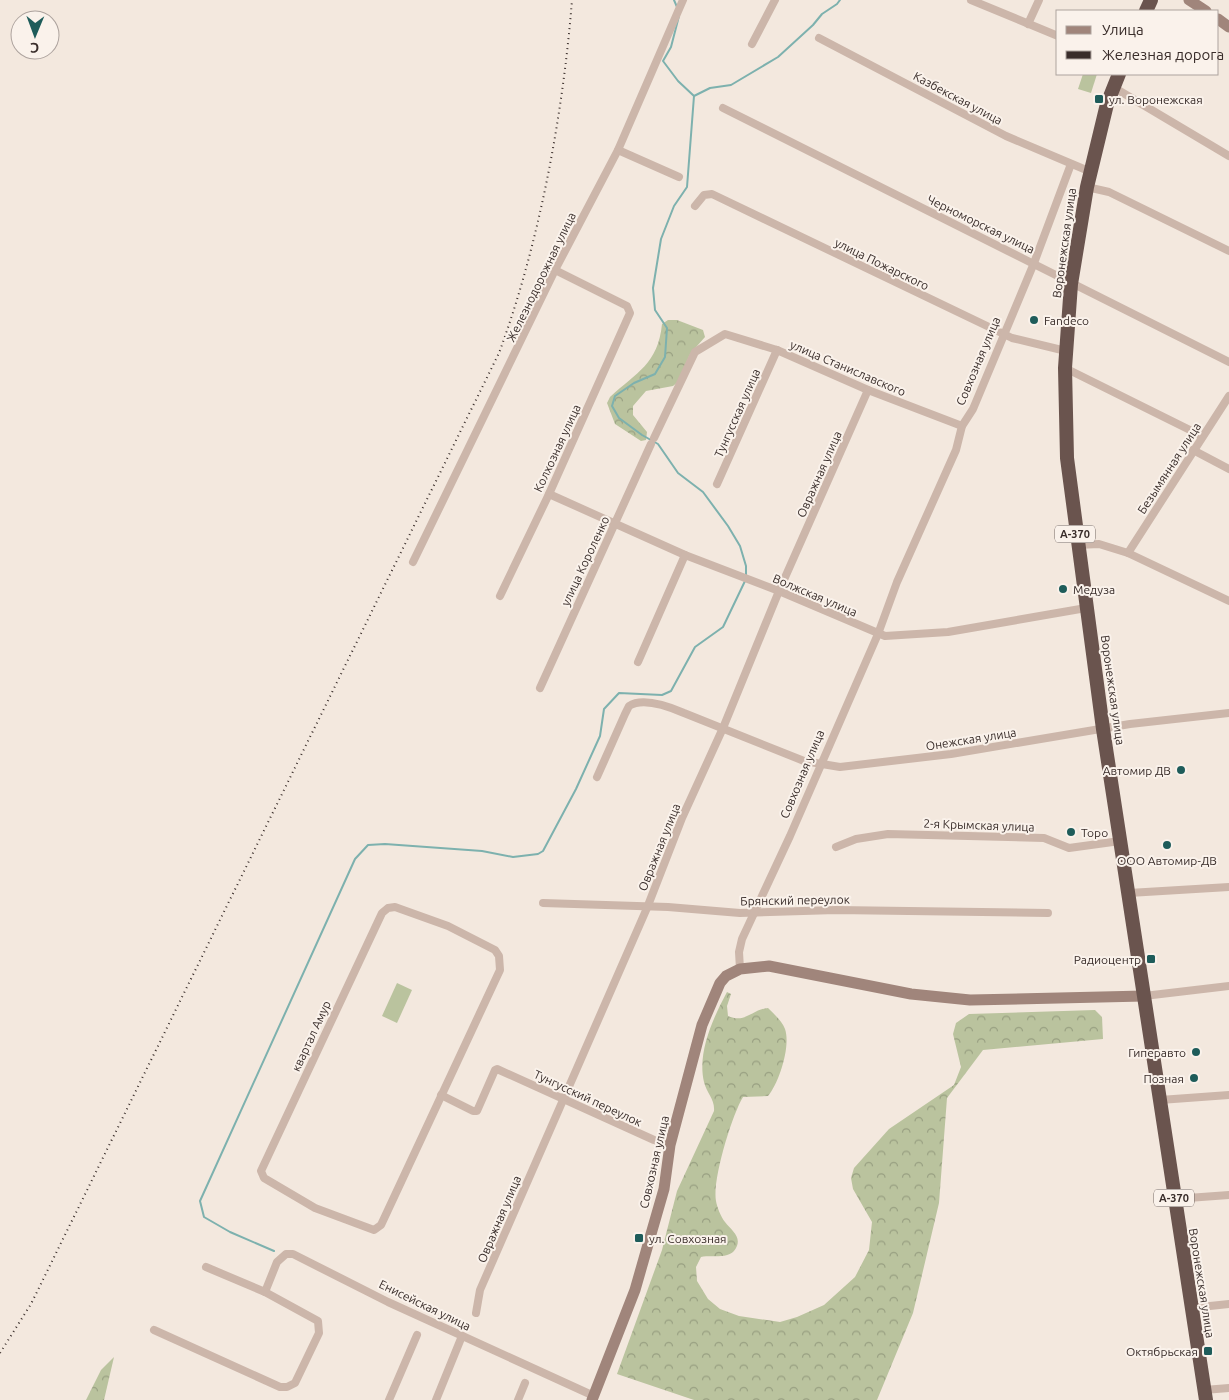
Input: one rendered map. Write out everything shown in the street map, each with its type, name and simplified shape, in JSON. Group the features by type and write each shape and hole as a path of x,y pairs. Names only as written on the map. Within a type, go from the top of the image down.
{"highway":[{"name":"Воронежская улица","path":"1119,75 1113,87 1090,172 1071,284 1065,368 1067,458 1077,545 1103,729 1205,1395"}],"main road":[{"path":"1189,0 1204,10"},
{"path":"740,969 768,966 911,994 970,1000 1144,996"},
{"name":"Совхозная улица","path":"593,1398 634,1290 664,1189 670,1145 702,1025 720,983 726,976 740,969"}],"street":[{"path":"752,44 775,0"},
{"path":"971,0 1056,35"},
{"path":"1028,24 1039,0"},
{"name":"Железнодорожная улица","path":"413,562 555,270 618,150 681,3"},
{"name":"Казбекская улица","path":"818,38 1006,136 1090,172"},
{"path":"1113,87 1229,156"},
{"name":"Черноморская улица","path":"723,108 1229,362"},
{"path":"618,150 679,178"},
{"name":"Совхозная улица","path":"740,969 739,952 742,939 878,634 897,582 956,450 962,426 973,409 1005,334 1071,164"},
{"path":"1087,187 1108,192 1227,247"},
{"name":"улица Пожарского","path":"695,206 704,195 712,194 1005,334 1027,342 1066,351"},
{"name":"Колхозная улица","path":"500,596 549,494 629,318 630,309 555,270"},
{"name":"улица Станиславского","path":"724,334 777,350 868,390 962,426"},
{"name":"улица Короленко","path":"540,688 652,441 695,352 724,334"},
{"name":"Тунгусская улица","path":"717,484 777,350"},
{"path":"1065,368 1202,436"},
{"name":"Овражная улица","path":"476,1313 480,1290 647,908 682,818 723,728 779,591 868,390"},
{"name":"Безымянная улица","path":"1128,553 1229,396"},
{"path":"1193,450 1229,469"},
{"name":"Волжская улица","path":"549,494 685,555 779,591 878,634 894,637 948,632 1086,608"},
{"path":"1077,545 1099,544 1128,553 1229,601"},
{"path":"638,662 685,555"},
{"path":"597,777 625,714 633,704 640,702 669,707 723,728"},
{"name":"Онежская улица","path":"723,728 804,761 820,765 856,767 1103,729 1229,713"},
{"name":"2-я Крымская улица","path":"836,848 856,839 888,834 1044,838 1069,848 1120,841"},
{"path":"1129,893 1229,887"},
{"name":"Брянский переулок","path":"543,903 647,908 668,907 755,913 854,910 1048,913"},
{"name":"квартал Амур","path":"395,907 448,926 495,950 499,956 500,970 441,1095 381,1225 374,1230 316,1208 262,1175 262,1166 321,1040 382,913 388,908 395,907"},
{"path":"1144,996 1229,986"},
{"name":"Тунгусский переулок","path":"441,1095 473,1111 477,1110 494,1070 497,1069 654,1140 670,1145"},
{"path":"1160,1100 1229,1095"},
{"path":"1174,1199 1229,1195"},
{"name":"Енисейская улица","path":"265,1292 277,1262 286,1254 293,1254 593,1398"},
{"path":"154,1330 280,1387 292,1386 320,1333 320,1326 314,1318 265,1292 206,1267"},
{"path":"1191,1308 1229,1304"},
{"path":"389,1400 417,1335"},
{"path":"436,1400 462,1336"},
{"path":"518,1400 525,1383"},
{"path":"1205,1395 1229,1388"}],"green space":[{"path":"1083,75 1097,75 1091,93 1078,89"},
{"path":"668,320 677,320 703,330 705,337 690,354 678,382 673,386 646,391 633,406 633,415 647,432 646,440 641,441 615,424 607,403 610,397 645,366 651,358 660,338 662,324"},
{"path":"397,983 412,990 397,1023 382,1016"},
{"path":"727,992 731,994 727,1006 728,1016 734,1018 744,1017 768,1008 784,1026 786,1045 780,1074 768,1096 743,1097 729,1132 720,1164 716,1201 722,1217 736,1235 737,1246 734,1251 727,1255 701,1257 696,1267 697,1281 708,1299 720,1309 739,1316 780,1322 824,1305 855,1277 869,1250 872,1222 853,1189 851,1178 854,1168 889,1129 954,1085 961,1067 953,1034 956,1023 969,1014 1095,1010 1102,1017 1103,1039 983,1050 947,1098 939,1203 913,1313 877,1400 694,1400 617,1374 662,1250 677,1191 714,1111 713,1103 704,1082 702,1071 703,1059 712,1024"},
{"path":"114,1357 104,1400 86,1400 101,1370"}],"waterway":[{"path":"674,0 677,7"},
{"path":"694,96 710,88 731,85 778,57 813,25 822,14 840,0"},
{"path":"679,16 671,47 663,61 678,81 694,96 687,187 674,206 661,239 653,288 655,310 667,328 665,357 655,374 634,383 615,396 612,406 619,418 658,444 678,473 703,492 740,546 746,566 746,576"},
{"path":"274,1251 230,1232 204,1217 200,1201 355,859 368,845 385,844 482,851 513,857 538,854 543,851 576,789 600,736 604,709 619,693 662,695 671,691 695,647 723,627 745,581"}],"railway":[{"path":"0,1353 31,1304 499,353 526,268 547,179 562,88 572,0"}],"place":[{"name":"ул. Воронежская","path":"1099,99"},
{"name":"Fandeco","path":"1034,320"},
{"name":"Медуза","path":"1063,589"},
{"name":"Автомир ДВ","path":"1181,770"},
{"name":"Торо","path":"1071,832"},
{"name":"ООО Автомир-ДВ","path":"1167,845"},
{"name":"Радиоцентр","path":"1151,959"},
{"name":"Гиперавто","path":"1196,1052"},
{"name":"Позная","path":"1194,1078"},
{"name":"ул. Совхозная","path":"639,1238"},
{"name":"Октябрьская","path":"1208,1351"}]}
